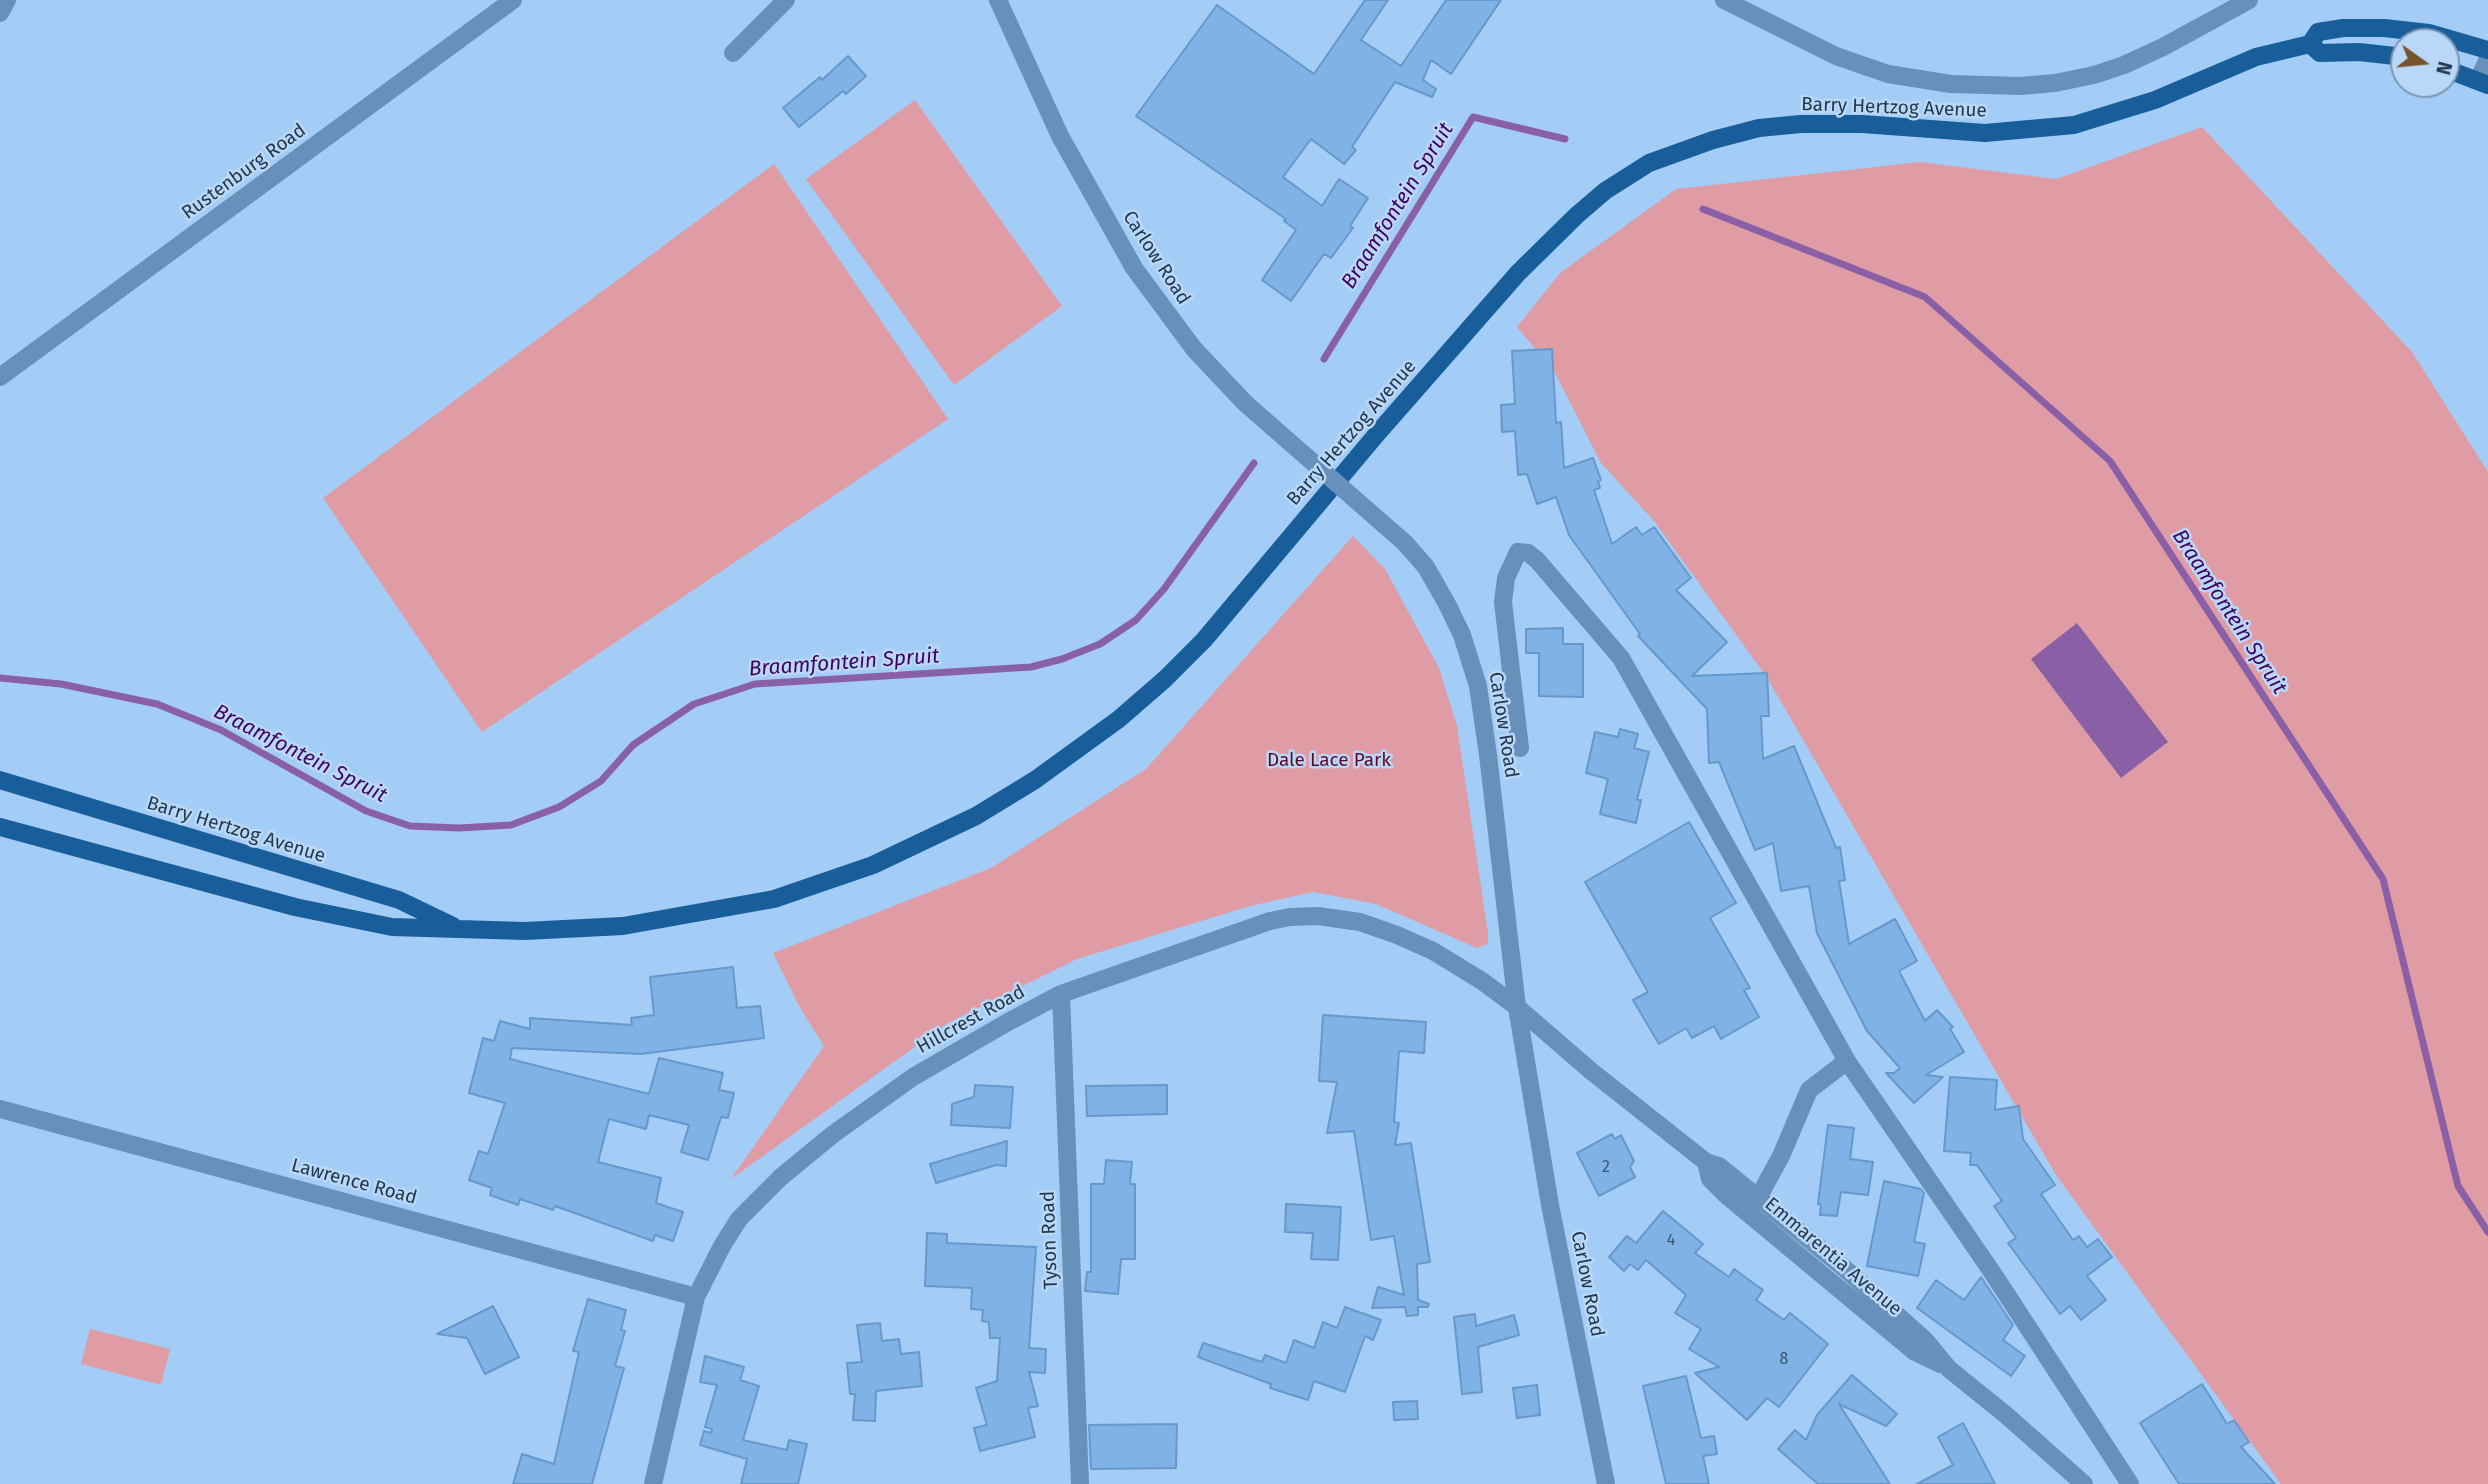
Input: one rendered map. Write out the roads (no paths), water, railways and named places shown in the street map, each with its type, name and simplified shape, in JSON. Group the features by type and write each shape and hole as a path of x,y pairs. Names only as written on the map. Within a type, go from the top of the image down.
{"main road":[{"name":"Barry Hertzog Avenue","path":"0,827 295,907 392,927 418,929 525,931 623,926 774,899 820,885 884,860 976,816 1035,780 1119,719 1204,640 1376,435 1518,273 1586,206 1648,163 1713,139 1759,128 1801,124 1862,124 1985,133 2074,125 2155,100 2256,57 2310,44 2319,32 2343,28 2384,28 2429,33 2488,50"},
{"name":"Barry Hertzog Avenue","path":"2310,44 2320,52 2390,55"},
{"path":"2460,74 2483,83"},
{"name":"Barry Hertzog Avenue","path":"0,780 398,900 456,928"}],"street":[{"path":"0,13 7,0"},
{"name":"Rustenburg Road","path":"0,377 513,0"},
{"path":"733,53 786,0"},
{"name":"Carlow Road","path":"998,0 1060,136 1134,268 1194,349 1245,403 1405,543 1426,567 1462,635 1478,686 1517,1007 1550,1205 1606,1484"},
{"path":"1724,0 1836,56 1888,74 1951,84 2020,86 2055,83 2094,75 2124,65 2249,0"},
{"path":"2483,83 2488,59"},
{"path":"1520,748 1503,602 1506,578 1518,552 1537,560 1621,658 1847,1061 1992,1272 2130,1484"},
{"name":"Hillcrest Road","path":"653,1484 696,1297 739,1219 781,1177 832,1135 913,1077 1008,1022 1061,994 1270,921 1318,916 1360,922 1433,951 1482,981 1517,1007"},
{"name":"Tyson Road","path":"1061,994 1080,1484"},
{"name":"Emmarentia Avenue","path":"1517,1007 1591,1071 1706,1162 1719,1166 1752,1205 1844,1268 1925,1340 1949,1369 2084,1484"},
{"path":"1752,1205 1781,1156 1809,1090 1847,1061"},
{"name":"Lawrence Road","path":"0,1109 696,1297"}],"waterway":[{"name":"Braamfontein Spruit","path":"1324,359 1473,117 1565,139"},
{"name":"Braamfontein Spruit","path":"1703,209 1925,297 2110,461 2383,879 2458,1186 2488,1232"},
{"name":"Braamfontein Spruit","path":"0,678 61,684 157,704 221,730 366,811 410,826 459,828 511,825 559,807 601,781 633,745 694,704 755,684 1031,667 1062,659 1100,644 1136,620 1164,589 1254,463"}],"park label":[{"name":"Dale Lace Park","path":"1329,761"}]}
